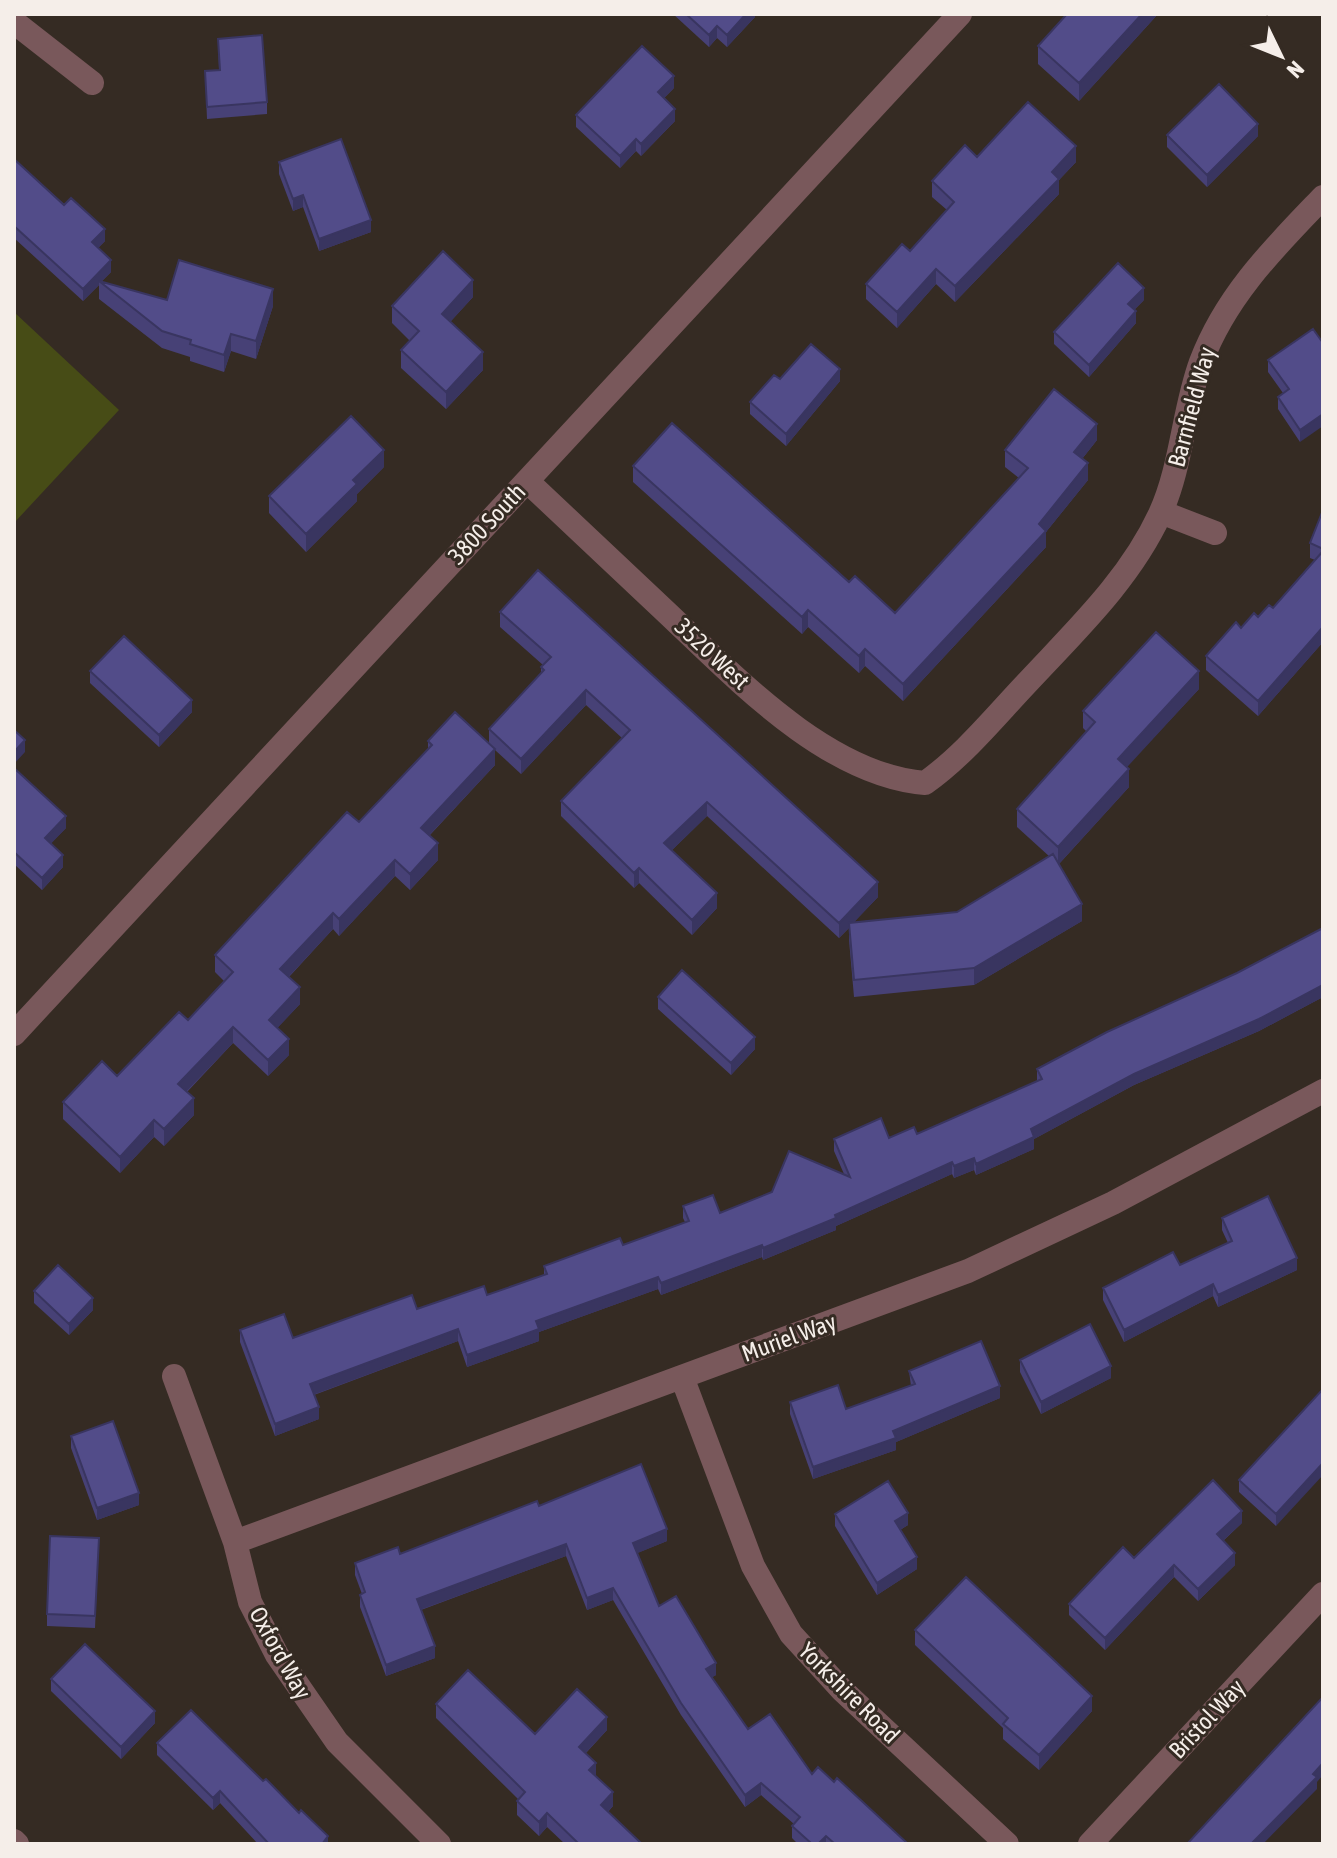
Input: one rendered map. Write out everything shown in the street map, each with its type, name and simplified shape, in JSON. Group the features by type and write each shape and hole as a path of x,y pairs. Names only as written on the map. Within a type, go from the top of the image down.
{"street":[{"name":"3800 South","path":"14,1034 960,14"},
{"path":"14,22 92,83"},
{"name":"Barnfield Way","path":"925,783 960,755 1102,602 1134,558 1161,512 1174,475 1189,401 1216,326 1262,261 1323,197"},
{"name":"3520 West","path":"527,481 783,718 868,770 887,777 925,783"},
{"path":"1161,512 1215,533"},
{"name":"Muriel Way","path":"235,1542 968,1271 1113,1203 1323,1091"},
{"name":"Oxford Way","path":"174,1376 235,1542 250,1602 295,1684 360,1769 439,1844"},
{"name":"Yorkshire Road","path":"682,1377 753,1566 791,1634 842,1690 1007,1844"},
{"name":"Bristol Way","path":"1090,1844 1323,1594"}],"green space":[{"path":"14,312 119,410 14,523"}],"building":[{"path":"686,14 746,14 727,35 717,26 709,35"},
{"path":"1067,14 1142,14 1079,83 1038,46"},
{"path":"262,35 267,102 207,107 205,71 220,70 218,39"},
{"path":"642,46 674,76 658,92 675,109 641,144 636,139 620,156 576,115"},
{"path":"1219,84 1258,124 1207,175 1167,135"},
{"path":"1028,102 1076,146 1052,172 1059,179 955,286 936,269 897,312 866,284 902,244 910,251 954,202 932,181 965,145 977,157"},
{"path":"341,139 371,220 319,239 303,195 293,199 279,162"},
{"path":"14,159 64,205 71,198 105,229 92,242 111,260 83,289 14,226"},
{"path":"443,251 473,280 442,314 483,352 446,392 401,350 419,331 392,306"},
{"path":"179,260 273,289 256,341 231,334 224,355 190,344 191,340 162,331 99,281 167,300"},
{"path":"1118,263 1144,288 1128,304 1136,311 1089,365 1054,332"},
{"path":"1313,329 1323,343 1323,414 1300,430 1278,397 1289,389 1268,360"},
{"path":"811,344 840,369 786,434 750,402 774,375 780,379"},
{"path":"1054,389 1097,424 1074,452 1088,463 1039,524 1046,531 903,684 865,649 859,656 808,610 802,617 633,466 672,423 849,582 855,576 895,613 1028,468 1005,450"},
{"path":"351,416 384,450 353,480 357,484 306,534 269,496"},
{"path":"1323,510 1323,549 1310,543"},
{"path":"1323,551 1323,627 1258,701 1206,656 1236,622 1241,628 1254,613 1258,617 1269,605 1273,608"},
{"path":"538,570 878,882 839,923 707,802 664,843 717,893 692,920 639,868 634,873 561,801 630,730 586,690 521,759 489,729 544,670 541,667 551,657 500,612"},
{"path":"1156,632 1199,671 1118,759 1129,769 1058,847 1017,809 1095,722 1083,711"},
{"path":"124,636 192,700 159,735 90,671"},
{"path":"455,712 495,749 421,828 438,843 410,874 395,860 339,919 333,913 280,969 300,987 269,1020 289,1039 268,1060 233,1027 178,1084 194,1098 164,1129 154,1120 120,1157 63,1102 102,1061 117,1076 179,1012 188,1020 233,972 215,955 347,812 359,822 432,745 428,741"},
{"path":"14,730 25,740 14,752"},
{"path":"14,768 66,816 45,838 63,855 42,878 14,852"},
{"path":"1053,854 1082,904 974,968 854,980 849,923 957,912"},
{"path":"1323,928 1323,985 1259,1019 1134,1074 1031,1129 1034,1137 976,1164 974,1158 954,1166 952,1162 835,1215 836,1218 763,1248 762,1245 661,1283 658,1277 536,1321 539,1329 467,1355 458,1329 310,1384 319,1407 275,1424 240,1330 284,1314 293,1338 412,1295 417,1309 484,1286 487,1295 547,1274 544,1266 620,1238 623,1245 689,1221 683,1206 713,1195 720,1213 772,1192 789,1151 850,1177 834,1139 881,1118 889,1138 914,1127 917,1134 1042,1079 1037,1069"},
{"path":"682,970 755,1037 731,1063 658,997"},
{"path":"1268,1196 1297,1258 1218,1295 1213,1284 1124,1330 1103,1288 1173,1252 1180,1265 1232,1241 1222,1218"},
{"path":"58,1265 93,1298 69,1324 34,1291"},
{"path":"1090,1324 1111,1366 1041,1402 1020,1360"},
{"path":"981,1341 1000,1386 893,1431 896,1438 813,1467 790,1402 838,1385 846,1409 915,1384 909,1371"},
{"path":"1323,1389 1323,1463 1276,1514 1239,1480"},
{"path":"113,1421 139,1493 97,1508 71,1436"},
{"path":"641,1464 667,1529 633,1543 659,1606 676,1596 716,1663 706,1669 748,1729 770,1714 812,1774 818,1767 834,1782 837,1778 908,1844 835,1844 826,1836 818,1844 812,1844 792,1826 800,1817 761,1783 745,1795 681,1703 613,1588 587,1598 566,1544 417,1599 435,1646 386,1665 360,1595 365,1592 355,1563 398,1547 400,1554 537,1501 539,1506"},
{"path":"1213,1480 1242,1511 1217,1534 1235,1553 1198,1589 1174,1565 1105,1638 1069,1604 1123,1547 1134,1558"},
{"path":"888,1481 908,1513 895,1521 917,1557 877,1583 835,1514"},
{"path":"50,1536 99,1538 95,1616 47,1614"},
{"path":"966,1577 1092,1696 1039,1755 1003,1724 1008,1718 915,1630"},
{"path":"85,1644 155,1711 121,1747 51,1679"},
{"path":"468,1670 535,1734 577,1689 607,1717 579,1747 596,1763 589,1770 613,1792 601,1805 642,1844 579,1844 547,1813 539,1822 517,1801 525,1792 436,1704"},
{"path":"1323,1697 1323,1763 1313,1774 1317,1777 1251,1844 1187,1844"},
{"path":"191,1710 263,1781 266,1779 299,1813 301,1810 328,1836 322,1844 269,1844 220,1791 213,1798 157,1743"}]}
